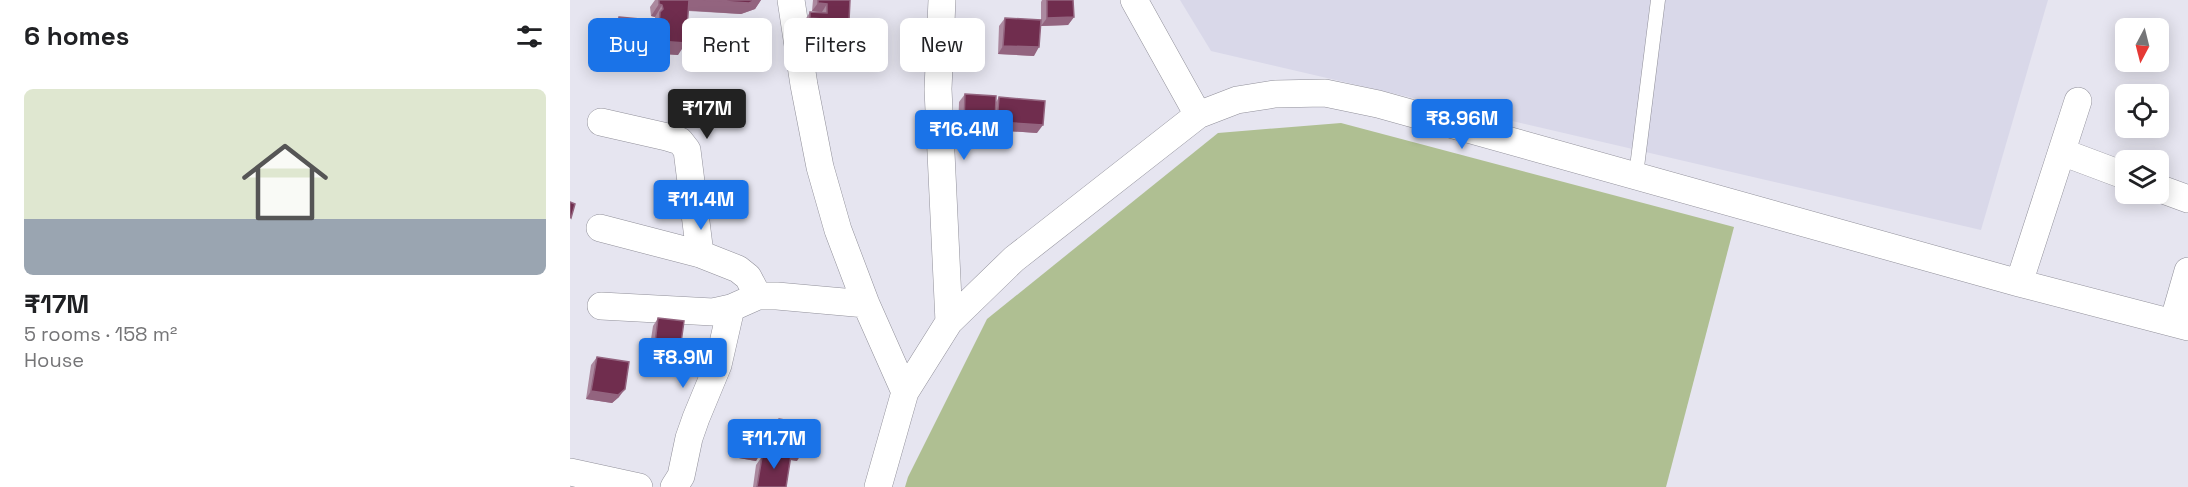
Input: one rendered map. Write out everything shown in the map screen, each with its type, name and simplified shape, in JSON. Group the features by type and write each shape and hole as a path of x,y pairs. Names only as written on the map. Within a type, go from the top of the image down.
{"street":[{"path":"791,0 820,167 838,231 866,304 905,392"},
{"path":"942,0 938,89 949,322"},
{"path":"1134,0 1198,115"},
{"path":"878,487 905,392 949,322 1014,259 1198,115 1247,98 1275,94 1325,93 1378,104 2019,283 2181,325 2188,271"},
{"path":"2019,283 2078,101"},
{"path":"601,122 668,137 680,141 687,150 700,254"},
{"path":"2062,152 2115,172"},
{"path":"2169,192 2188,199"},
{"path":"600,228 700,254 738,269 747,277 758,297"},
{"path":"601,306 713,312 731,308 758,297 777,296 866,304"},
{"path":"675,487 681,476 696,418 718,365 731,308"},
{"path":"570,472 625,486"}],"lane":[{"path":"1636,175 1658,0"}],"shaded area":[{"path":"1180,0 2048,0 1981,230 1211,51"}],"green space":[{"path":"1341,123 1734,227 1666,487 905,487 987,319 1218,133"}],"building":[{"path":"659,0 689,0 688,18 682,18 682,43 670,42 670,18 660,18 663,9"},
{"path":"703,0 756,0 749,3"},
{"path":"818,0 850,0 849,18 810,18 810,12 827,13 827,4 818,3"},
{"path":"1047,0 1073,0 1074,17 1047,18"},
{"path":"1005,18 1041,20 1039,47 1003,46"},
{"path":"965,94 996,96 995,125 964,124"},
{"path":"999,97 1045,101 1043,125 997,122"},
{"path":"570,202 575,204 571,218 570,217"},
{"path":"658,318 684,321 680,350 677,347 655,343"},
{"path":"597,357 629,362 625,389 618,395 591,391"},
{"path":"779,419 808,424 802,453 762,445 761,453 738,449 742,427 751,422 755,429 760,426 767,428 765,443 774,444"},
{"path":"766,451 791,455 786,487 757,487 762,457 765,457"}]}
